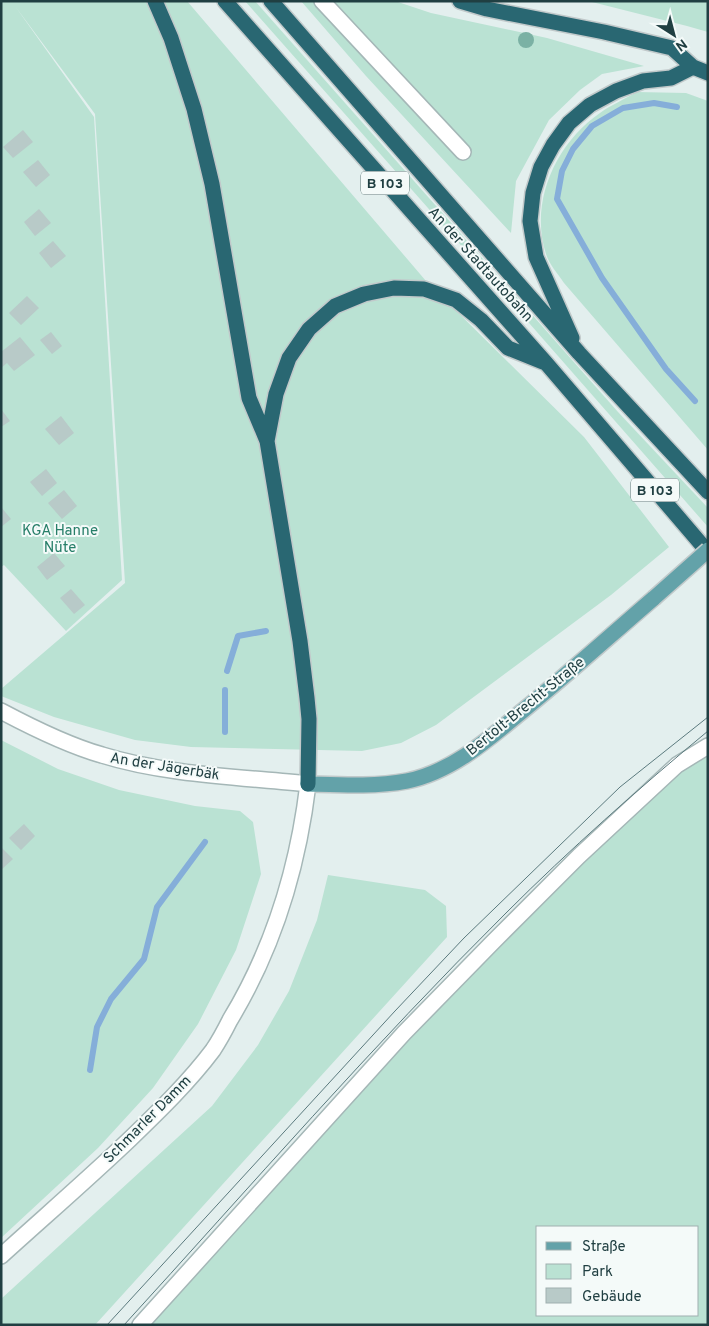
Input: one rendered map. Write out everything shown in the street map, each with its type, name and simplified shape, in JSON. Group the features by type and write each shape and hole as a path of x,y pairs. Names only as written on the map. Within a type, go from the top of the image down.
{"highway":[{"path":"155,1 171,38 194,109 212,184 249,398 267,441 300,640 307,698 309,719 308,784"},
{"name":"An der Stadtautobahn","path":"225,1 546,364 708,551"},
{"name":"An der Stadtautobahn","path":"272,1 579,353 708,492"},
{"path":"460,1 487,9 604,32 672,48 693,67 708,73"},
{"path":"579,353 536,258 530,221 533,193 541,167 553,145 569,123 590,105 616,91 643,81 671,78 693,67"},
{"path":"267,441 276,394 288,358 309,329 335,306 364,294 394,288 424,289 456,300 481,320 508,348 546,364"}],"main road":[{"name":"Bertolt-Brecht-Straße","path":"308,784 374,785 408,781 444,767 488,739 550,689 708,551"}],"street":[{"path":"322,1 463,152"},
{"name":"An der Jägerbäk","path":"1,711 27,725 71,744 123,761 173,770 308,784"},
{"path":"140,1325 404,1033 493,942 579,856 677,765 708,746"},
{"name":"Schmarler Damm","path":"1,1256 165,1106 213,1049 248,991 264,956 280,911 299,842 308,784"}],"green space":[{"name":"KGA Hanne Nüte","path":"1,1 187,1 426,281 584,437 669,547 611,595 436,725 401,743 362,751 191,747 135,740 54,717 1,696 1,689 125,583 95,114 15,6 94,117 122,580 66,631 4,565 1,567"},
{"path":"245,1 255,1 618,412 708,508 708,527 466,251"},
{"path":"301,1 395,1 431,13 547,38 644,66 602,74 580,90 549,120 516,181 511,233 366,76"},
{"path":"588,1 708,1 708,32 687,26"},
{"path":"637,92 686,93 708,101 708,450 564,283 547,258 542,234 541,214 544,194 550,175 559,157 584,126 604,110"},
{"path":"1,740 58,769 119,790 195,806 240,811 253,822 261,874 236,950 198,1024 153,1088 98,1148 1,1238"},
{"path":"708,747 708,1325 146,1325 413,1031 571,871"},
{"path":"328,875 425,890 446,906 447,937 95,1325 1,1325 1,1299 212,1106 258,1045 289,991 317,920"}],"building":[{"path":"23,130 33,142 13,158 3,147"},
{"path":"38,160 50,175 36,187 23,172"},
{"path":"39,209 51,223 35,236 24,222"},
{"path":"53,241 66,256 51,268 39,253"},
{"path":"27,296 39,308 21,325 9,313"},
{"path":"51,332 62,346 52,354 40,340"},
{"path":"20,337 35,355 14,371 7,363 1,368 1,352"},
{"path":"1,409 10,421 1,427"},
{"path":"61,416 74,433 59,445 45,429"},
{"path":"46,469 57,483 42,496 30,482"},
{"path":"64,490 77,506 62,519 48,503"},
{"path":"1,507 11,519 1,527"},
{"path":"54,553 65,566 47,580 37,567"},
{"path":"71,589 85,605 74,614 60,598"},
{"path":"24,824 35,836 21,850 9,838"},
{"path":"1,849 13,859 1,870"}],"waterway":[{"path":"677,107 654,103 623,108 592,126 573,149 562,171 557,199 602,278 666,369 695,401"},
{"path":"227,671 238,636 266,631"},
{"path":"225,690 225,732"},
{"path":"90,1070 97,1027 111,999 144,959 157,907 205,842"}],"tram line":[{"path":"107,1325 464,938 620,787 708,717"},
{"path":"124,1325 312,1117 457,963 530,889 630,797 708,731"}]}
